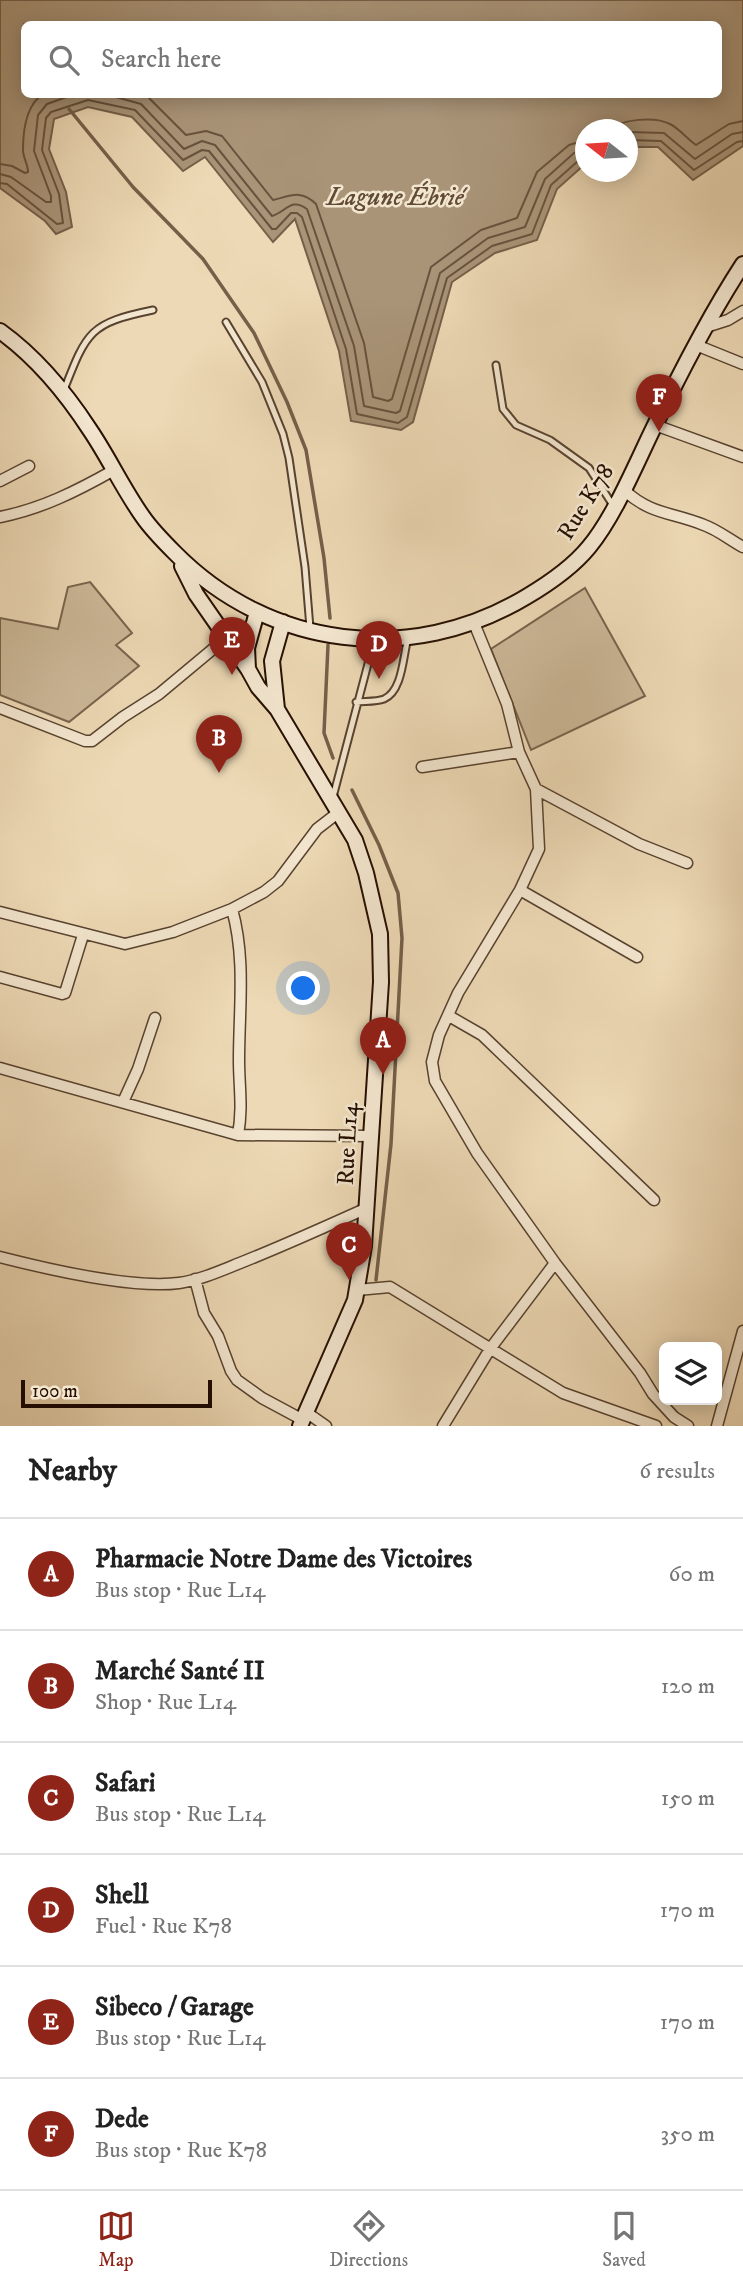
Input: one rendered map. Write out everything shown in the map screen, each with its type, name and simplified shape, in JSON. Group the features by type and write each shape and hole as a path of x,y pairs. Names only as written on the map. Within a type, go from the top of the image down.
{"street":[{"name":"Rue K78","path":"174,552 216,589 257,612 310,631 347,638 408,638 474,623 520,601 558,576 589,547 624,490 696,345 743,264"},
{"path":"706,327 728,320 743,311"},
{"path":"0,331 22,348 63,393 92,432 144,520 174,552"},
{"path":"696,345 743,364"},
{"path":"655,425 743,457"},
{"path":"0,481 29,466"},
{"path":"0,517 26,512 67,495 114,470"},
{"path":"624,490 639,504 705,525 743,547"},
{"name":"Rue L14","path":"174,552 225,639 258,687 277,709 336,806 360,851 380,934 380,982 368,1208 357,1290 303,1419"},
{"path":"248,669 247,648 257,612"},
{"name":"Rue L14","path":"277,709 272,661 283,622"},
{"path":"474,623 507,704 519,751 536,789 539,849 520,890 458,993 439,1035 432,1062 435,1081 477,1153 555,1263 640,1373 653,1394 674,1417 688,1426"},
{"path":"0,708 85,741 92,741 159,694 225,639"},
{"path":"422,766 519,751"},
{"path":"536,789 639,844 687,863"},
{"path":"0,912 125,944 173,932 232,909 264,892 278,881 336,806"},
{"path":"520,890 637,957"},
{"path":"232,909 241,953 239,1060 243,1105 238,1135"},
{"path":"0,977 65,993 83,935"},
{"path":"449,1016 482,1035 654,1200"},
{"path":"123,1102 138,1069 155,1018"},
{"path":"0,1068 238,1135 371,1136"},
{"path":"0,1257 66,1271 156,1284 180,1283 280,1248 368,1208"},
{"path":"443,1426 490,1349 555,1263"},
{"path":"195,1279 204,1313 218,1336 237,1380 262,1398 303,1419 326,1426"},
{"path":"357,1290 390,1287 563,1392 656,1426"},
{"path":"717,1426 743,1331"}],"lane":[{"path":"63,393 89,334 117,318 153,310"},
{"path":"226,321 262,382 283,434 289,457 305,567 310,631"},
{"path":"496,365 503,409 516,425 550,440 589,468 614,508"},
{"path":"356,702 384,699 391,694 399,678 408,638"},
{"path":"336,806 356,702 374,640"}],"shaded area":[{"path":"90,582 132,633 116,645 139,666 69,722 0,695 0,618 58,629 68,587"},
{"path":"585,588 645,696 531,750 491,649"}],"water":[{"name":"Lagune Ébrié","path":"0,0 743,0 743,146 693,180 658,147 638,147 638,119 575,119 575,173 557,189 537,240 495,253 452,282 413,422 401,430 351,421 339,351 295,219 273,242 205,157 183,171 132,117 88,107 54,119 49,149 66,192 72,227 56,234 45,221 0,188"}],"waterway":[{"path":"69,109 133,187 203,259 254,333 287,402 306,450 324,558 330,618"},
{"path":"328,645 324,733 333,758"},
{"path":"352,790 379,845 398,893 402,938 391,1144 376,1280"}],"place":[{"name":"Dede","path":"659,432"},
{"name":"Sibeco / Garage","path":"232,675"},
{"name":"Shell","path":"379,679"},
{"name":"Marché Santé II","path":"219,773"},
{"name":"Pharmacie Notre Dame des Victoires","path":"383,1075"},
{"name":"Safari","path":"349,1280"}]}
